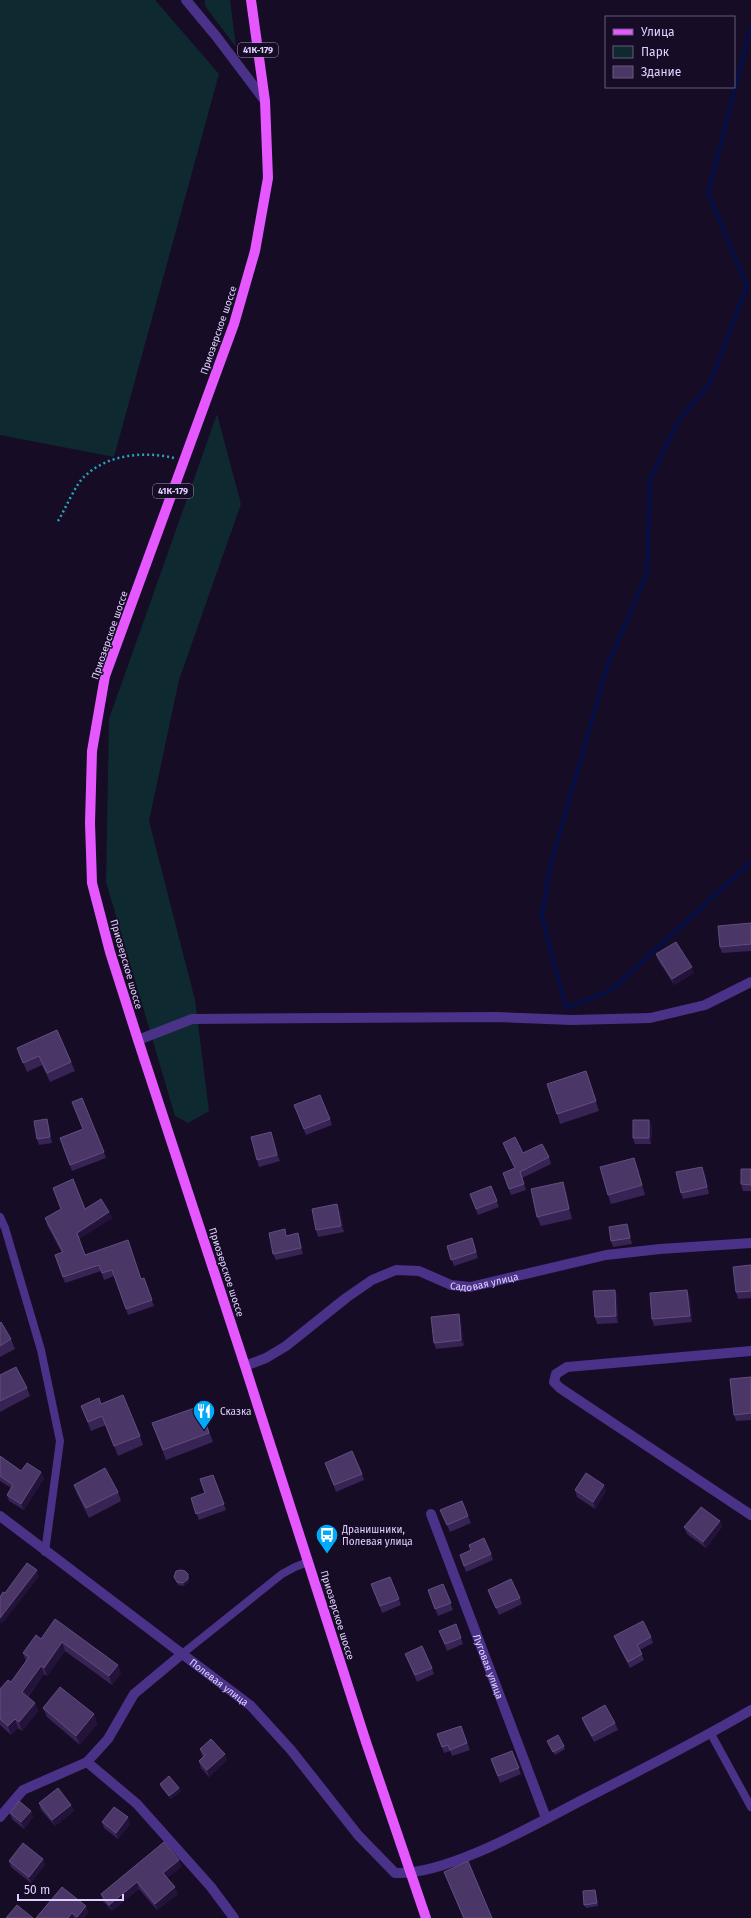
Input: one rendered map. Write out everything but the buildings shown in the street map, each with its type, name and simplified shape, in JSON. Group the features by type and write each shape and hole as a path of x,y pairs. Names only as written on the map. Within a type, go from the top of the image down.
{"main road":[{"name":"Приозерское шоссе","path":"251,0 265,101 268,178 256,251 234,324 105,676 92,751 90,823 92,883 110,952 138,1040 410,1874 426,1918"}],"street":[{"path":"186,0 216,36 265,101"},
{"path":"138,1040 192,1019 496,1017 572,1020 650,1018 705,1005 751,982"},
{"name":"Садовая улица","path":"245,1366 266,1358 286,1346 346,1298 372,1280 396,1270 420,1272 451,1285 470,1287 606,1255 660,1249 751,1243"},
{"path":"751,1351 567,1367 556,1374 554,1382 560,1388 751,1515"},
{"name":"Луговая улица","path":"431,1514 546,1818"},
{"name":"Полевая улица","path":"0,1516 45,1552 251,1706 291,1750 358,1835 395,1873 410,1874"},
{"path":"0,1817 23,1790 87,1762 108,1739 134,1694 182,1654"},
{"path":"410,1874 459,1860 546,1818 711,1734 751,1710"},
{"path":"87,1762 137,1804 211,1887 234,1918"}],"lane":[{"path":"0,1217 41,1350 60,1441 45,1552"},
{"path":"182,1654 282,1574 308,1562"},
{"path":"711,1734 751,1807"}],"path":[{"path":"58,521 84,476 106,462 138,454 165,455 185,460"}],"green space":[{"path":"0,0 155,0 219,74 114,457 0,435"},
{"path":"205,0 230,0 236,47 205,6"},
{"path":"217,414 241,504 179,680 149,821 195,1000 209,1111 188,1123 175,1116 106,882 109,719"}],"waterway":[{"path":"751,26 708,193 747,286 710,383 678,421 650,479 647,574 608,664 550,867 542,917 566,1008 610,991 751,862"}],"place":[{"name":"Сказка","path":"204,1430"},
{"name":"Дранишники, Полевая улица","path":"327,1554"}]}
